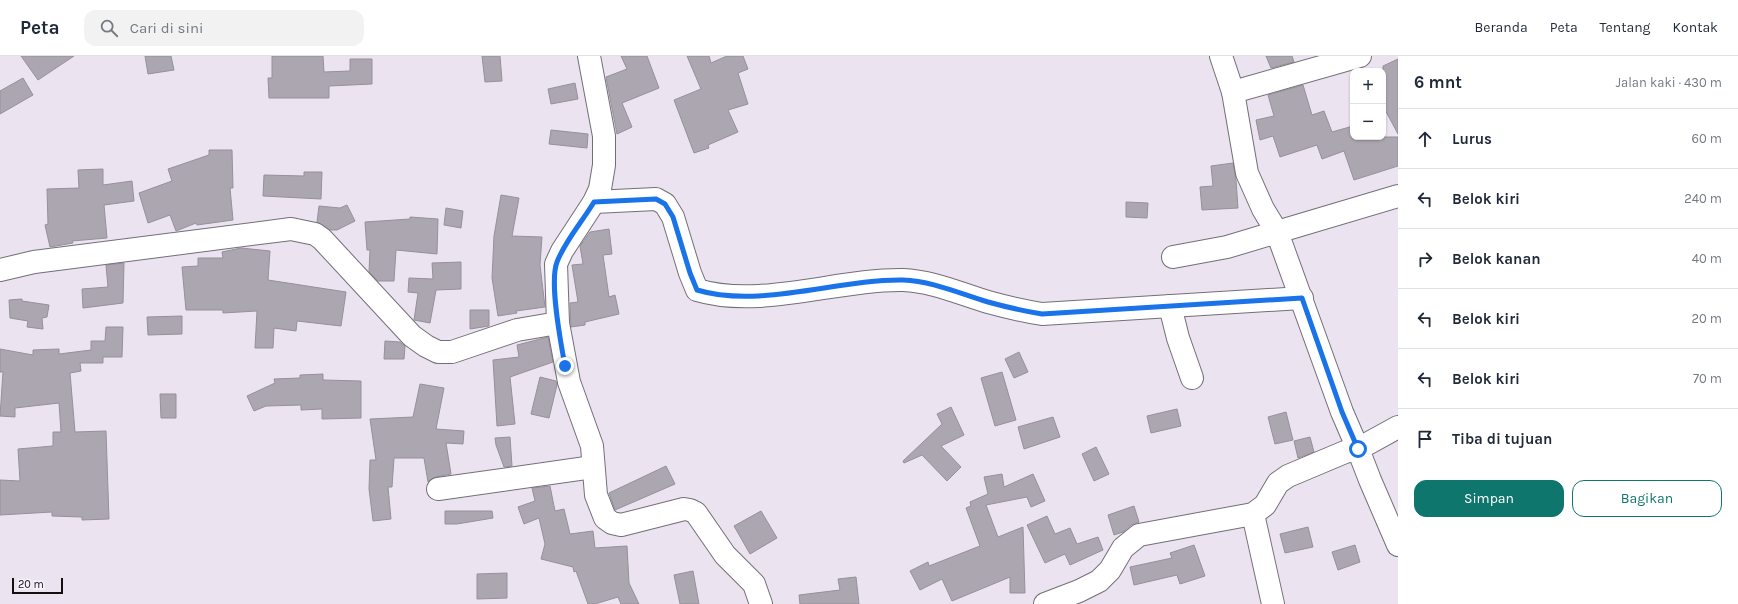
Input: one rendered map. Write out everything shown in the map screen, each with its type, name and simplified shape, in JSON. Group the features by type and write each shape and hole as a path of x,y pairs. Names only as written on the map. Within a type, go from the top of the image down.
{"street":[{"path":"589,56 604,136 604,165 600,189 594,202 556,264 558,323 568,377 592,446 592,467 596,495 605,518 612,524 621,525 684,509 696,513 725,555 754,584 761,604"},
{"path":"1221,56 1233,92 1247,173 1263,209 1277,232 1342,412 1398,545"},
{"path":"1233,92 1360,56"},
{"path":"1173,257 1227,247 1398,196"},
{"path":"594,202 656,199 665,204 673,217 690,273 697,290 713,294 758,296 831,286 904,280 944,287 1010,308 1042,314 1302,298"},
{"path":"0,270 42,260 291,229 307,232 322,239 412,336 438,352 452,352 517,330 558,323"},
{"path":"1170,306 1178,338 1192,378"},
{"path":"1045,604 1079,591 1099,581 1110,570 1124,548 1139,535 1253,514 1265,505 1278,484 1288,476 1345,452 1358,449 1398,427"},
{"path":"438,489 592,467"},
{"path":"1253,514 1273,604"}],"building":[{"path":"21,56 74,56 38,80"},
{"path":"145,56 171,56 174,70 148,74"},
{"path":"272,56 323,56 324,72 350,71 350,59 372,59 372,84 329,86 329,98 269,98 268,78 272,78"},
{"path":"482,56 500,56 502,81 485,82"},
{"path":"621,56 647,56 659,88 622,103 632,127 617,134 606,77 627,69"},
{"path":"687,56 709,56 711,63 727,56 743,56 748,69 738,73 748,104 728,110 738,132 708,145 709,148 694,153 674,100 701,89"},
{"path":"1266,56 1292,56 1294,62 1271,68"},
{"path":"1398,59 1398,134 1386,112 1386,68 1383,68 1383,66"},
{"path":"23,78 33,95 0,114 0,91"},
{"path":"575,83 578,99 551,104 548,89"},
{"path":"1303,85 1312,115 1324,111 1332,132 1350,127 1350,140 1386,140 1386,137 1398,137 1398,166 1354,180 1344,151 1322,159 1317,145 1280,157 1273,136 1260,140 1256,120 1274,116 1268,95"},
{"path":"551,130 588,134 587,148 549,144"},
{"path":"209,150 232,150 233,188 230,188 233,220 197,225 196,223 176,231 170,215 148,223 139,193 172,181 168,169 209,155"},
{"path":"1233,163 1238,208 1202,210 1200,187 1213,186 1211,166"},
{"path":"103,169 103,185 132,181 134,201 104,205 107,238 72,241 73,243 50,247 45,225 48,224 47,189 79,188 78,170"},
{"path":"304,172 322,172 321,199 263,196 264,175 304,176"},
{"path":"501,195 519,198 512,236 542,237 540,265 545,307 516,311 517,313 498,316 492,278 494,236"},
{"path":"1126,202 1148,203 1147,218 1126,217"},
{"path":"347,205 355,221 337,230 330,230 317,222 319,206 340,208"},
{"path":"446,208 463,211 461,228 444,225"},
{"path":"410,217 438,219 437,254 396,250 394,281 378,281 369,272 370,250 367,250 365,222 410,219"},
{"path":"609,229 612,254 603,255 609,297 615,295 619,314 585,322 585,325 571,327 570,303 578,302 572,265 583,264 580,246 590,232"},
{"path":"241,248 270,251 268,280 346,292 341,326 297,321 296,331 274,328 273,348 255,348 257,311 223,313 223,310 186,310 182,267 198,266 198,258 223,258 222,252"},
{"path":"461,262 461,289 436,290 430,323 414,320 418,293 408,292 409,278 433,279 432,263"},
{"path":"124,263 123,303 83,308 82,289 108,287 106,265"},
{"path":"22,299 22,301 49,305 47,317 42,318 43,329 27,327 28,321 10,318 9,300"},
{"path":"470,310 489,310 489,326 470,329"},
{"path":"182,316 182,334 148,335 147,317"},
{"path":"106,327 123,327 122,357 103,357 103,363 80,363 81,371 70,373 75,432 106,431 109,519 82,520 82,517 52,516 52,512 0,515 0,480 20,481 18,449 53,446 53,432 61,432 59,403 15,408 15,417 0,416 3,372 0,372 0,349 33,355 33,350 59,349 59,354 91,350 91,341 105,341"},
{"path":"548,337 553,362 510,377 515,424 497,426 493,360 519,357 517,345"},
{"path":"385,341 400,342 405,346 404,359 384,359"},
{"path":"1019,352 1028,372 1014,378 1005,359"},
{"path":"1002,372 1016,420 995,426 981,378"},
{"path":"323,374 323,380 361,381 361,418 322,419 322,409 301,410 301,405 266,406 254,411 247,396 275,383 274,379 300,378 300,375"},
{"path":"540,377 556,381 557,385 549,418 531,414"},
{"path":"420,384 444,388 436,429 464,431 463,444 446,443 451,474 436,477 428,482 424,458 394,458 392,487 388,487 391,519 373,521 369,489 370,460 376,460 370,419 413,417"},
{"path":"160,394 176,394 176,418 161,418"},
{"path":"951,407 964,435 941,446 961,467 947,481 922,455 904,463 903,461 942,424 937,414"},
{"path":"1177,409 1181,426 1151,433 1147,416"},
{"path":"1286,412 1293,440 1275,444 1268,417"},
{"path":"1053,417 1060,437 1024,449 1018,427"},
{"path":"510,437 512,466 504,467 495,438"},
{"path":"1310,437 1314,452 1298,458 1294,441"},
{"path":"1096,447 1109,474 1094,481 1082,454"},
{"path":"666,466 675,484 615,510 609,493"},
{"path":"1002,474 1004,487 1033,474 1045,501 1031,507 1027,497 986,505 998,537 1023,527 1025,593 1010,593 1010,577 952,601 942,579 920,590 910,571 928,562 929,566 980,546 966,508 971,506 970,502 988,494 984,477"},
{"path":"550,486 555,511 564,509 570,534 593,531 595,548 627,546 629,583 639,604 621,604 618,597 595,604 588,604 576,571 574,572 573,567 541,559 545,544 539,518 524,524 518,507 535,501 532,488"},
{"path":"1134,506 1139,522 1131,525 1123,532 1114,535 1108,515"},
{"path":"445,511 492,511 493,518 457,524 445,524"},
{"path":"761,511 777,538 750,554 734,526"},
{"path":"1047,516 1055,534 1070,528 1077,544 1098,537 1103,550 1070,565 1065,554 1045,563 1027,525"},
{"path":"1308,527 1313,547 1285,553 1280,534"},
{"path":"1194,545 1205,576 1180,584 1177,575 1134,585 1130,567 1172,558 1170,553"},
{"path":"1355,545 1360,562 1338,570 1332,552"},
{"path":"693,571 699,604 680,604 674,575"},
{"path":"507,573 507,598 477,599 477,574"},
{"path":"856,577 859,604 800,604 799,595 840,590 838,579"}],"route":[{"path":"565,366 558,323 555,279 556,264 562,252 594,202 623,202 656,199 665,204 673,217 690,273 697,290 713,294 758,296 831,286 904,280 944,287 987,302 1042,314 1302,298 1313,334 1342,412 1358,449"}]}
